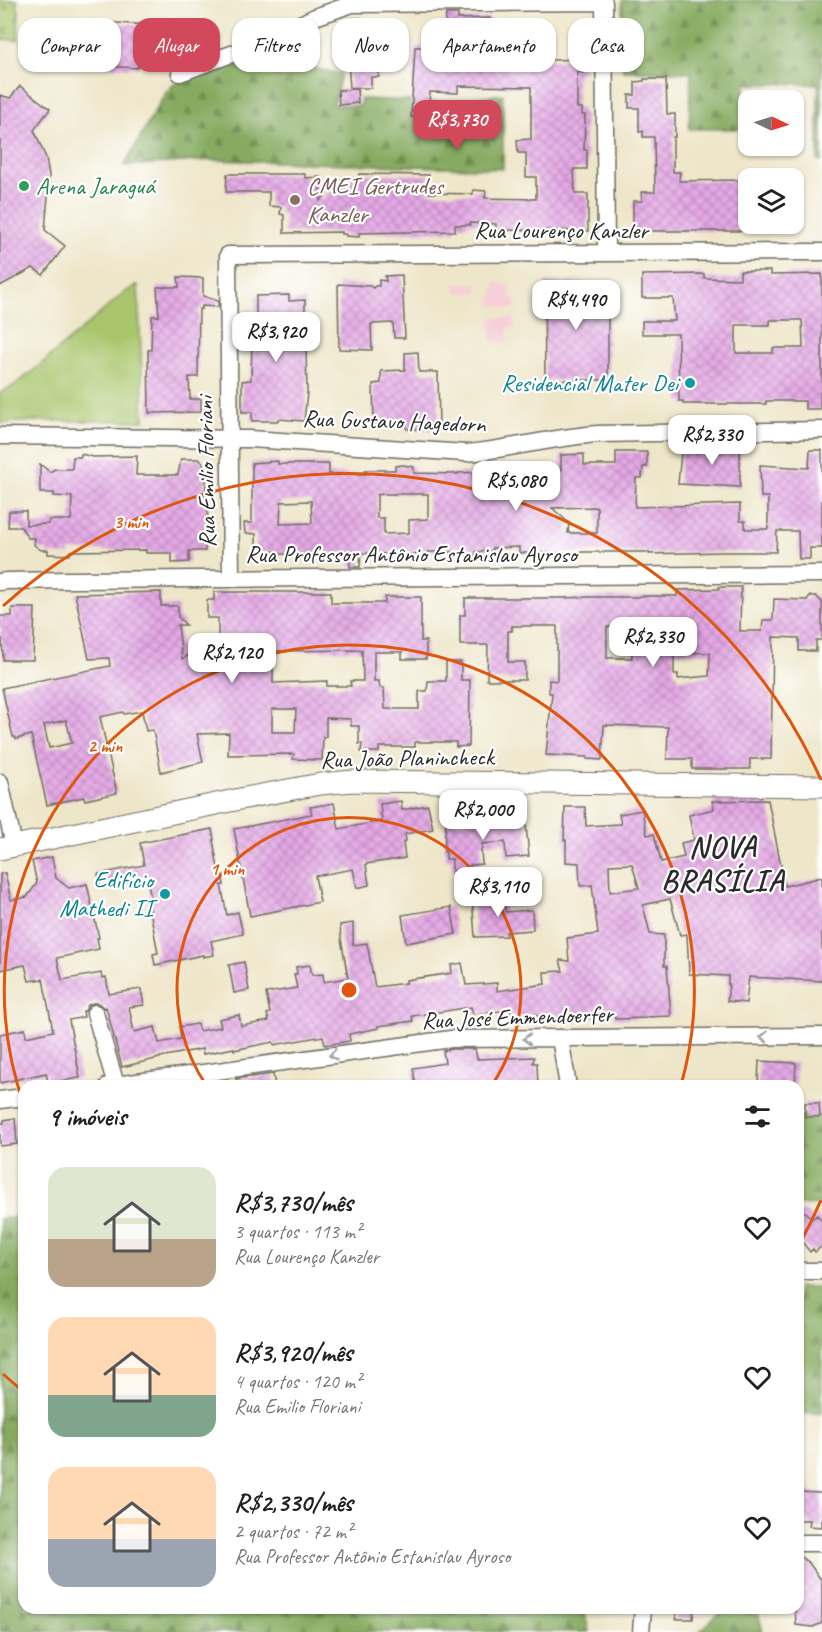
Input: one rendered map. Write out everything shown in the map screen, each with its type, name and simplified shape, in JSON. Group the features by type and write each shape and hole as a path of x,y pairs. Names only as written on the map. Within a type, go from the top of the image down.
{"main road":[{"name":"Rua João Planincheck","path":"7,848 297,788 353,781 822,786"}],"street":[{"path":"180,73 256,45 315,17 352,4 604,2 606,254"},
{"name":"Rua Lourenço Kanzler","path":"228,255 822,252"},
{"name":"Rua Emilio Floriani","path":"228,255 231,579"},
{"name":"Rua Gustavo Hagedorn","path":"0,435 229,438 466,453 571,436 598,434 822,430"},
{"name":"Rua Professor Antônio Estanislau Ayroso","path":"0,582 822,574"},
{"path":"0,782 7,848"},
{"path":"95,1012 111,1080"},
{"name":"Rua José Emmendoerfer","path":"205,1079 451,1039 822,1036"},
{"path":"560,1038 567,1080"},
{"path":"0,1100 18,1098"},
{"path":"804,1270 822,1271"},
{"path":"804,1543 822,1542"},
{"path":"641,1632 642,1614"}],"shaded area":[{"path":"495,282 511,286 508,297 516,299 514,310 490,305"},
{"path":"478,283 478,293 456,293 455,284"},
{"path":"514,317 515,328 507,329 508,341 492,343 490,319"}],"green space":[{"path":"0,0 17,0 18,40 0,39"},
{"path":"622,0 822,0 822,161 818,161 818,84 745,84 745,90 738,90 738,129 689,129 691,72 644,71 644,18 622,18"},
{"path":"232,65 232,72 320,72 320,69 341,74 334,105 360,106 361,99 447,102 503,94 503,169 212,160 124,166 164,95 174,84 210,72 220,72 220,69"},
{"path":"138,285 144,421 0,423 0,393 39,366 125,292"},
{"path":"804,1116 822,1117 822,1204 804,1205"},
{"path":"18,1217 18,1614 585,1614 589,1632 0,1632 0,1219"},
{"path":"804,1287 822,1287 822,1413 804,1413"},
{"path":"718,1614 758,1614 763,1632 699,1632"}],"building":[{"path":"446,14 458,14 458,18 446,18"},
{"path":"121,23 133,24 133,68 121,67"},
{"path":"415,47 421,47 421,72 556,72 556,60 568,59 568,72 578,72 577,108 582,108 582,115 585,115 584,150 587,150 587,169 574,169 575,194 588,194 588,231 496,230 496,224 470,223 470,225 455,225 455,231 359,233 359,237 346,236 342,232 284,233 284,215 280,214 281,207 269,206 269,192 226,192 227,174 305,174 305,178 320,177 320,201 341,179 359,178 359,174 429,175 429,193 473,194 473,190 486,191 485,198 536,199 536,177 526,177 526,153 518,153 517,140 531,139 531,87 458,86 458,93 430,92 428,118 411,117"},
{"path":"349,72 379,72 379,77 371,77 371,88 350,88"},
{"path":"644,79 666,79 667,114 675,114 673,172 680,172 679,181 738,180 738,231 633,231 633,201 642,201 641,192 655,192 654,137 643,137 643,131 639,132 639,108 629,108 629,95 635,95 635,82 644,81"},
{"name":"Arena Jaraguá","path":"20,86 50,109 34,130 46,158 49,175 45,230 65,246 43,275 33,268 0,286 0,95 10,98"},
{"path":"357,89 358,103 339,105 338,90"},
{"path":"740,271 770,271 770,275 822,274 820,409 805,409 805,401 766,401 766,404 683,404 683,401 679,401 678,334 642,334 642,321 675,321 673,298 642,298 642,275 704,274 704,278 740,279","holes":["770,320 802,320 803,348 773,348 773,353 736,353 736,325 770,325"]},
{"path":"402,275 405,338 394,338 393,323 371,324 372,350 339,349 338,284 373,288 379,286 379,280 386,281 385,276"},
{"path":"178,277 203,278 203,296 218,301 218,307 202,306 202,309 199,309 198,377 189,377 190,399 201,399 201,412 149,413 148,350 151,350 152,316 159,316 157,287 179,287"},
{"path":"544,283 608,283 608,380 545,379"},
{"path":"289,295 289,301 305,300 305,316 293,316 293,348 306,348 307,393 304,421 278,419 278,421 252,421 252,412 242,412 242,381 251,380 252,336 250,336 249,316 256,316 256,296"},
{"path":"418,352 419,372 438,372 439,430 407,429 406,424 374,425 373,384 381,383 381,371 405,370 405,353"},
{"path":"717,442 740,442 740,487 678,484 681,452 696,453 699,447 717,447"},
{"path":"810,450 822,450 822,548 810,548 810,559 799,559 798,531 777,531 776,552 519,553 519,547 492,548 492,551 476,552 476,555 459,555 453,552 427,552 427,555 361,553 360,567 350,567 349,554 256,552 256,534 245,533 244,523 252,523 252,463 278,461 278,464 329,464 329,474 365,474 365,470 395,470 395,466 403,465 414,467 414,473 480,472 480,478 519,478 519,470 561,471 561,455 584,454 584,465 616,465 616,452 647,452 647,467 643,467 642,478 636,478 635,507 740,504 740,521 745,521 745,529 768,529 768,497 761,497 760,465 809,468","holes":["428,494 428,519 409,520 409,533 384,534 384,518 377,518 377,495","311,501 312,523 280,524 281,502","597,507 597,533 568,533 569,523 552,508"]},
{"path":"81,454 93,457 137,456 136,475 178,475 181,459 199,459 203,463 203,477 206,478 205,506 208,506 205,551 189,551 189,562 172,563 172,553 146,553 146,550 70,551 70,555 48,554 48,550 41,550 34,545 35,538 28,538 21,527 8,527 9,511 26,511 26,525 48,524 49,520 71,520 72,497 40,493 40,464 50,472 55,469 72,469 73,457 81,457"},
{"path":"719,587 741,587 740,631 762,631 763,620 773,620 774,599 807,600 810,596 816,596 822,602 822,640 816,640 816,651 799,651 799,638 773,637 771,759 750,759 750,769 692,769 692,759 667,759 668,727 604,725 602,760 546,755 552,693 549,693 549,680 557,681 557,626 512,626 512,631 508,631 508,662 525,662 525,680 487,680 488,645 460,645 460,615 465,615 465,598 677,596 677,590 719,589","holes":["607,627 632,627 632,658 607,658","674,652 710,653 709,676 678,679 678,674 674,674"]},
{"path":"161,592 161,606 178,606 178,617 186,625 178,625 182,659 206,646 218,658 218,618 207,618 207,600 214,600 214,592 331,592 331,603 385,603 385,597 421,597 421,641 426,641 426,659 402,659 402,652 374,652 374,681 379,681 380,688 384,688 385,709 419,709 419,691 427,691 428,681 446,681 446,662 461,662 461,680 470,680 469,746 456,747 456,742 415,742 415,747 379,747 379,752 361,752 359,726 351,726 351,719 326,718 326,737 323,737 322,760 293,759 294,754 228,755 229,733 197,734 203,762 161,772 153,730 146,731 142,711 124,714 123,712 100,717 117,793 47,805 31,735 16,739 13,737 2,688 110,666 109,658 89,659 75,594","holes":["362,650 363,681 350,681 351,686 327,686 327,681 273,683 273,656 276,656 276,651","272,709 296,709 295,732 272,732","66,720 72,743 49,748 44,725"]},
{"path":"12,608 35,608 33,660 3,660 0,616 12,616"},
{"path":"768,800 785,886 822,877 822,981 749,977 746,1003 727,1001 728,976 689,974 687,934 680,935 670,899 643,905 650,934 664,935 664,966 667,966 671,1016 615,1019 614,1013 569,1021 545,1022 545,1016 511,1016 510,1010 473,1014 471,1007 412,1016 413,1021 378,1026 379,1028 349,1034 350,1041 325,1045 323,1036 203,1054 202,1049 122,1067 106,1007 93,1003 83,1011 84,1017 69,1020 80,1078 47,1080 46,1073 0,1083 0,1034 25,1029 26,1037 53,1031 43,979 29,981 25,965 0,970 0,874 5,873 11,900 27,897 37,883 32,861 52,857 56,878 69,888 87,884 99,938 97,938 99,949 57,958 62,980 101,973 102,978 106,977 109,994 141,989 144,1005 129,1007 134,1032 155,1027 159,1043 181,1039 179,1027 197,1024 199,1031 221,1027 219,1019 239,1015 241,1026 269,1021 267,1014 270,1013 266,993 297,988 294,974 297,974 296,967 310,965 312,975 323,974 324,982 348,978 340,925 353,923 353,945 367,943 375,987 452,973 451,965 462,963 466,985 497,983 497,991 545,984 544,972 563,971 560,960 569,961 567,938 598,934 592,885 580,886 579,863 566,862 565,807 585,807 586,826 621,824 619,814 642,810 647,835 654,834 661,862 684,857 681,843 694,840 689,815 714,809 712,801","holes":["632,864 639,888 610,892 609,865"]},
{"path":"401,801 402,810 428,805 433,829 405,834 406,841 403,842 405,858 366,864 369,885 357,888 353,869 315,876 320,902 250,916 234,829 312,814 310,807 334,803 339,829 382,821 380,804"},
{"path":"488,809 488,817 525,814 529,856 506,858 505,842 482,844 482,864 470,865 472,895 460,896 458,870 452,871 452,859 446,859 446,852 444,852 446,822 466,823 465,811"},
{"path":"212,829 219,874 222,874 224,885 221,885 227,915 238,912 243,934 211,941 214,955 203,957 203,955 155,965 153,954 158,953 148,900 151,899 147,878 101,887 98,874 144,865 140,843"},
{"path":"472,897 504,899 505,912 532,910 533,930 506,932 507,936 475,937"},
{"path":"451,907 456,934 406,943 402,915"},
{"path":"244,962 249,990 234,993 229,965"},
{"path":"475,1049 477,1059 534,1057 533,1063 537,1063 538,1080 415,1080 413,1068 445,1063 443,1051"},
{"path":"759,1061 796,1063 795,1080 758,1080"},
{"path":"273,1074 274,1080 236,1080"},
{"path":"805,1103 819,1103 820,1117 805,1117"},
{"path":"15,1118 17,1144 0,1146 0,1123"},
{"path":"804,1212 812,1219 817,1215 822,1221 822,1246 815,1252 813,1249 810,1252 804,1244"},
{"path":"804,1492 822,1493 822,1527 809,1526 810,1520 804,1520"},
{"path":"804,1559 822,1581 822,1623 813,1627 796,1625 795,1614 804,1614"},
{"path":"676,1614 693,1614 693,1619 676,1619"}],"place":[{"name":"Arena Jaraguá","path":"24,186"},
{"name":"CMEI Gertrudes Kanzler","path":"295,200"},
{"name":"Residencial Mater Dei","path":"690,383"},
{"name":"Edifício Mathedi II","path":"165,894"}],"district":[{"name":"NOVA BRASÍLIA","path":"723,864"}]}
